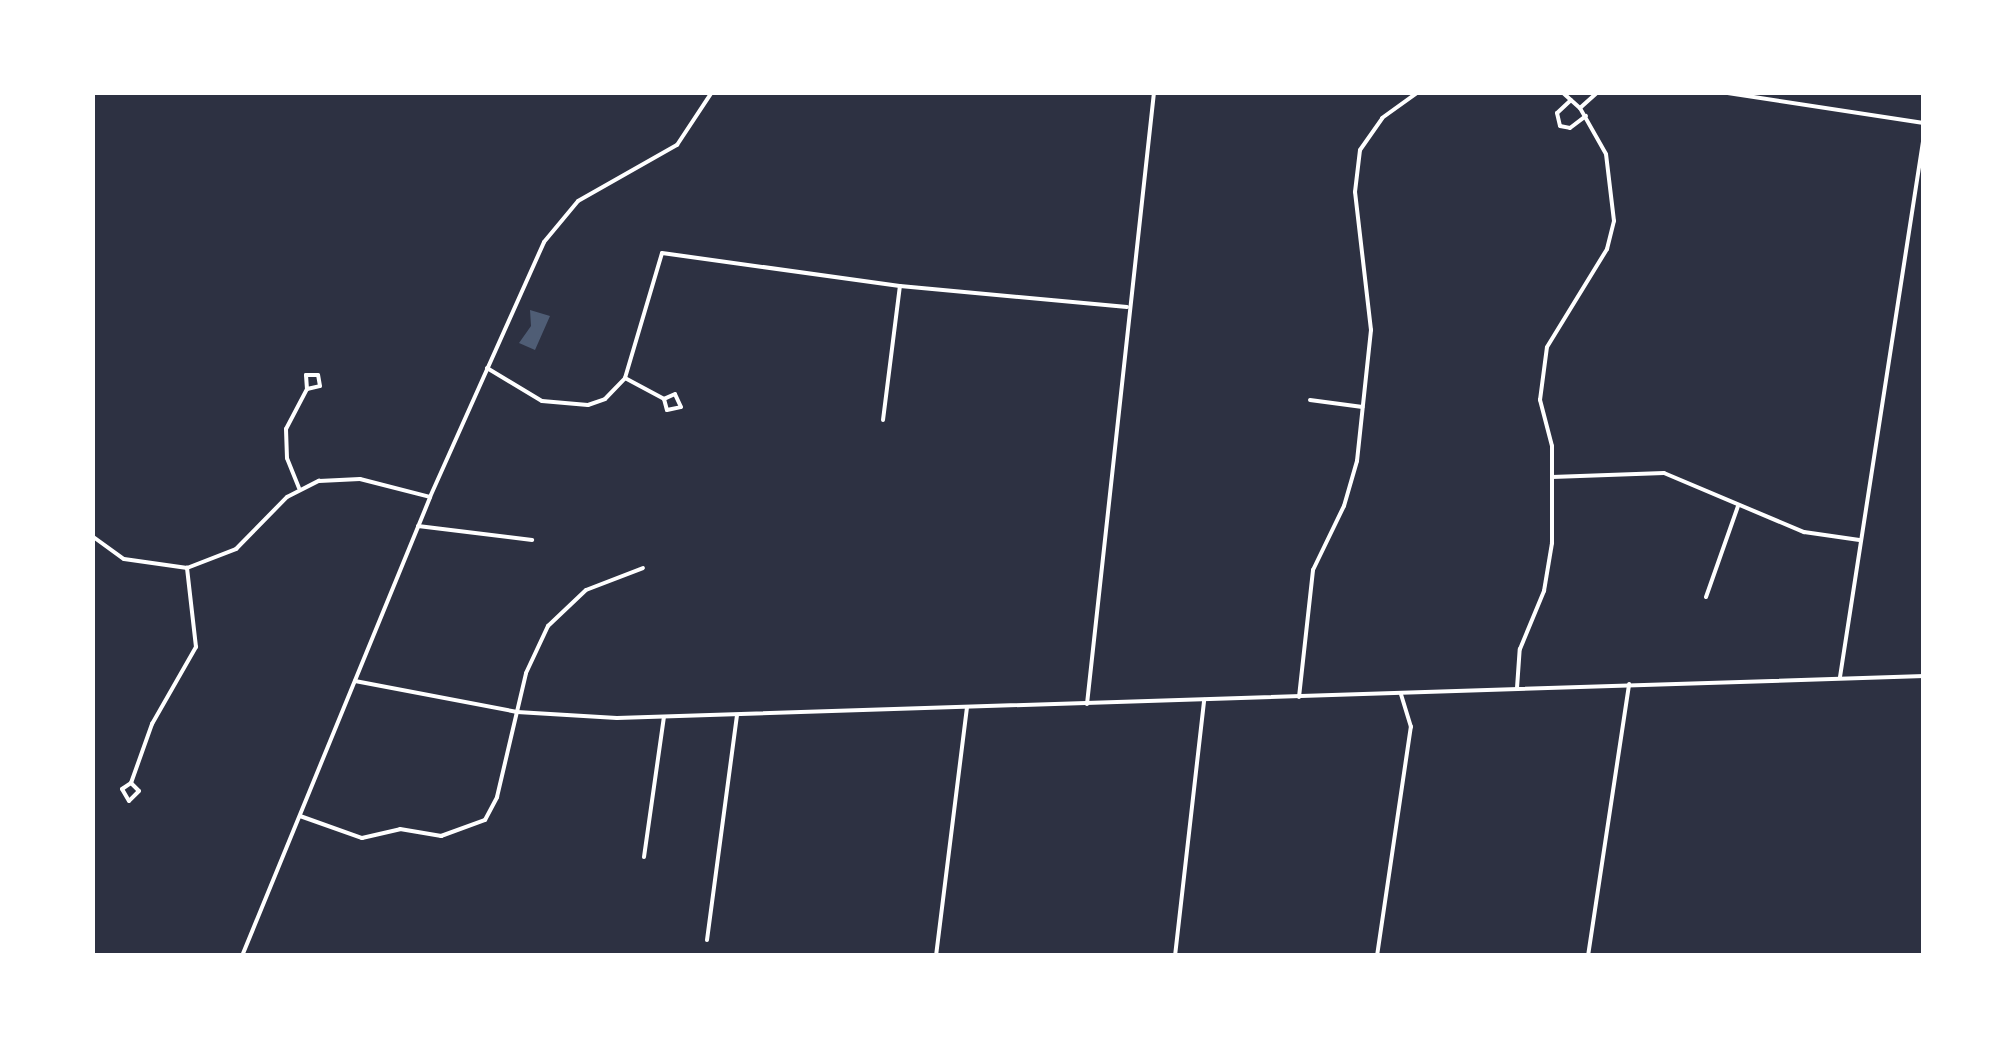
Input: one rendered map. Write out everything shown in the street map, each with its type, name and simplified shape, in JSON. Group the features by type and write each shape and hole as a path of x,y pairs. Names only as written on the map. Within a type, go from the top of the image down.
{"street":[{"path":"242,956 430,497 556,223 578,201 668,152 694,127 712,92"},
{"path":"1086,704 1116,472 1127,307 1154,92"},
{"path":"1299,696 1312,570 1344,506 1363,407 1372,330 1355,192 1360,150 1382,118 1418,92"},
{"path":"1517,688 1520,648 1544,591 1550,554 1552,477 1540,400 1546,347 1608,249 1614,221 1606,154 1586,116 1562,92"},
{"path":"1580,108 1598,92"},
{"path":"1721,92 1924,123"},
{"path":"1570,100 1557,113 1560,126 1570,128 1586,116"},
{"path":"1840,677 1924,135"},
{"path":"487,368 519,392 560,405 588,406 614,391 625,378 662,253 900,286 1127,307"},
{"path":"883,420 900,286"},
{"path":"625,378 664,398"},
{"path":"300,488 287,458 286,429 307,389"},
{"path":"1310,400 1363,407"},
{"path":"1552,477 1664,473 1804,532 1859,540"},
{"path":"92,536 124,558 187,568 236,549 300,488 338,476 430,497"},
{"path":"1706,597 1738,506"},
{"path":"418,526 532,540"},
{"path":"132,782 152,724 196,647 187,568"},
{"path":"300,816 362,838 400,829 440,836 485,820 497,797 534,652 566,606 610,576 643,568"},
{"path":"355,681 517,712 664,718 1924,676"},
{"path":"1588,956 1629,684"},
{"path":"1377,956 1411,727 1401,694"},
{"path":"1176,956 1204,700"},
{"path":"936,956 967,708"},
{"path":"706,940 738,715"},
{"path":"644,858 664,718"}],"water":[{"path":"530,310 550,316 535,350 519,343 531,326"}]}
